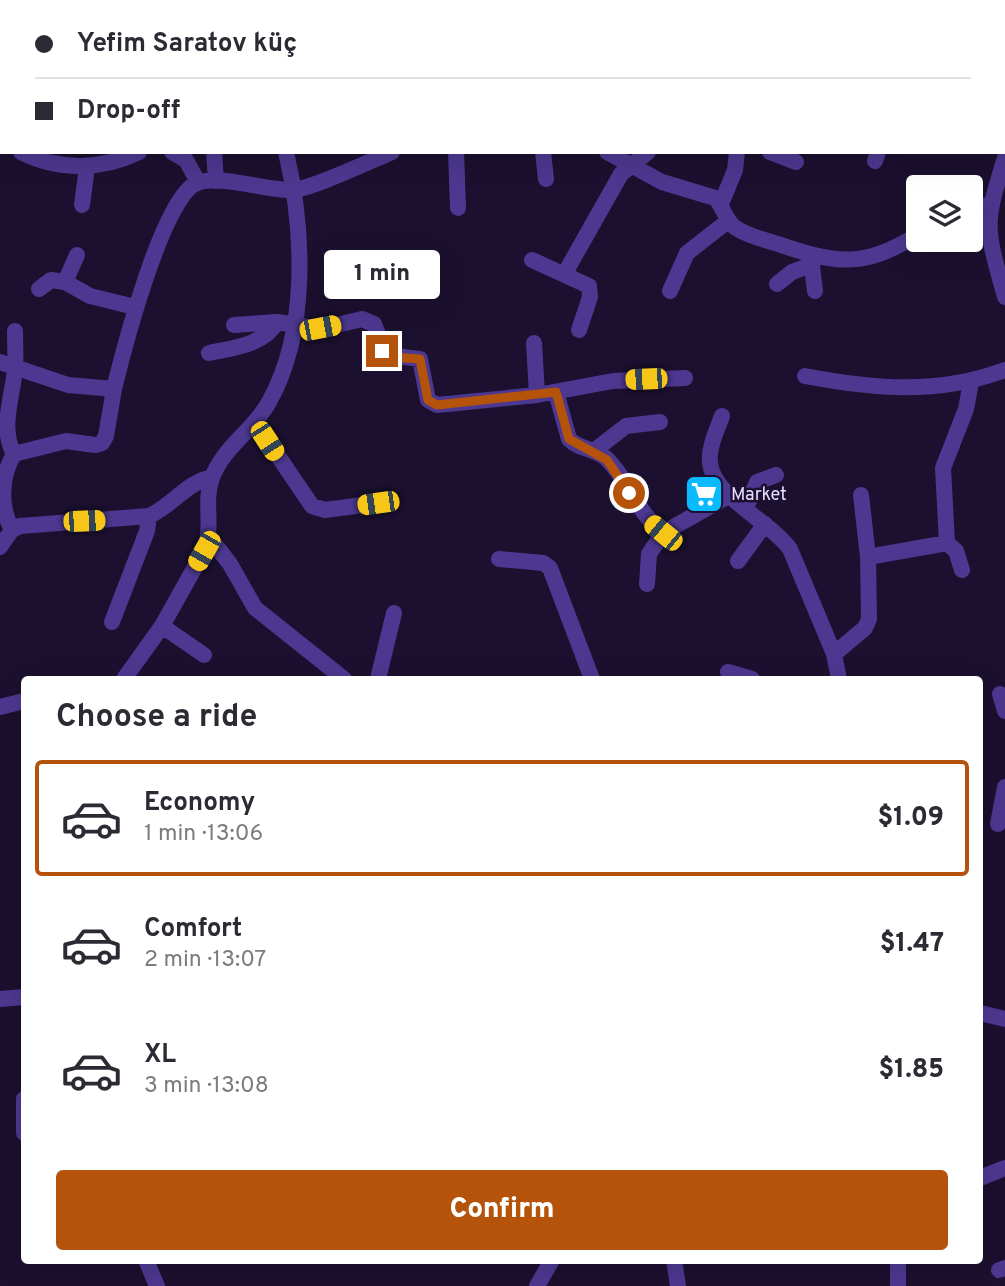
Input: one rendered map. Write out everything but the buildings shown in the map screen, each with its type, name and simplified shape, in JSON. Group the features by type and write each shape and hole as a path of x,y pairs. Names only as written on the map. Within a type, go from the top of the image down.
{"street":[{"path":"26,154 40,160 86,167 115,163 135,154"},
{"path":"176,154 186,160 198,182"},
{"path":"215,154 216,181"},
{"path":"126,676 162,626 210,538 209,493 212,477 229,449 269,403 283,373 295,324 298,218 286,154"},
{"path":"12,530 2,516 0,505 6,466 14,454 66,441 95,445 102,443 106,436 114,389 135,307 179,201 188,188 198,182 216,181 295,190 387,154"},
{"path":"456,154 458,208"},
{"path":"543,154 546,179"},
{"path":"611,154 662,181 715,198 722,204 728,221 743,232 811,260 874,258 906,241"},
{"path":"565,273 621,174 645,154"},
{"path":"722,204 735,170 737,154"},
{"path":"775,154 796,162"},
{"path":"1005,158 1001,184 989,206 989,243 1005,297"},
{"path":"82,205 86,167"},
{"path":"983,206 989,206"},
{"path":"670,291 687,253 728,221"},
{"path":"65,282 77,255"},
{"path":"532,260 589,286 591,291 579,330"},
{"path":"778,285 811,260"},
{"path":"811,260 815,291"},
{"path":"39,289 51,279 65,282 90,296 135,307"},
{"path":"234,325 277,322 320,328 369,319 374,324 386,355 420,359 430,403 437,405 537,395 612,381 685,378"},
{"path":"209,353 246,344 265,335 277,322"},
{"path":"14,454 8,446 4,428 8,365 15,331"},
{"path":"534,343 537,395"},
{"path":"8,365 68,385 114,389"},
{"path":"805,376 881,388 971,382 1005,370"},
{"path":"962,570 956,551 947,543 943,468 966,409 971,382"},
{"path":"556,392 569,439 574,444 595,450 607,460 649,521 663,533"},
{"path":"722,415 709,462 717,481 790,549 834,654 838,676"},
{"path":"255,422 312,506 325,510 378,503"},
{"path":"595,450 626,426 660,422"},
{"path":"746,508 757,482 776,475"},
{"path":"0,547 12,530 37,522 149,516 161,511 200,480 212,477"},
{"path":"647,584 649,554 663,533 730,495"},
{"path":"834,654 859,634 869,619 868,557 861,495"},
{"path":"112,622 147,531 149,516"},
{"path":"738,561 765,524"},
{"path":"210,538 230,564 255,608 340,676"},
{"path":"868,557 947,543"},
{"path":"499,559 542,563 550,568 591,676"},
{"path":"379,676 394,612"},
{"path":"162,626 204,655"},
{"path":"728,673 740,676"},
{"path":"1000,694 1005,711"},
{"path":"0,707 21,702"},
{"path":"983,822 1001,825 1005,787"},
{"path":"0,999 21,997"},
{"path":"983,1014 1005,1018"},
{"path":"983,1177 1005,1168"},
{"path":"148,1264 157,1286"},
{"path":"537,1286 550,1264"},
{"path":"675,1264 678,1286"},
{"path":"898,1264 898,1286"}],"place":[{"name":"Market","path":"704,494"}],"route":[{"path":"382,351 391,357 420,359 423,363 428,400 437,405 556,392 569,439 574,444 595,450 607,460 629,493"}]}
